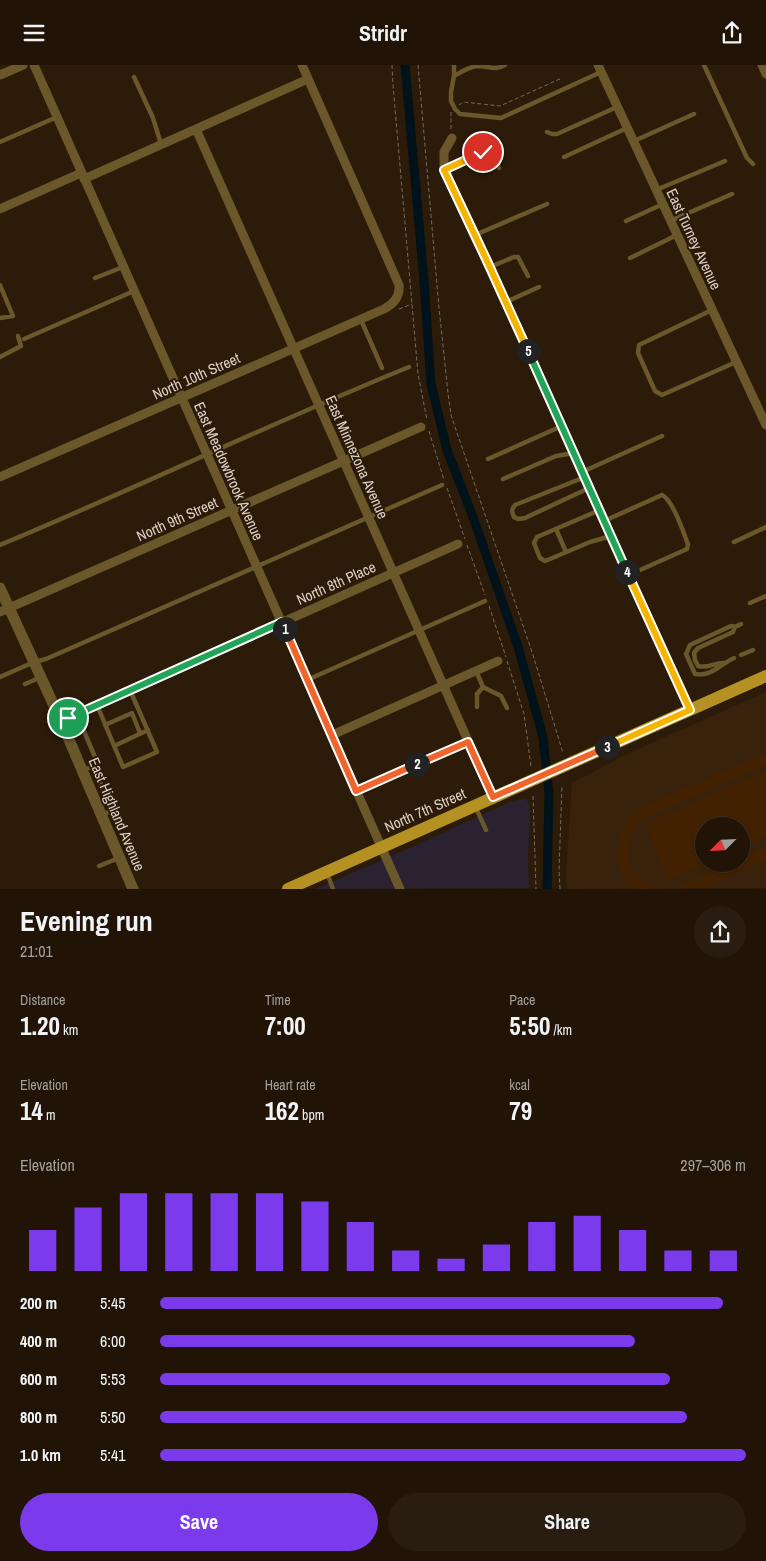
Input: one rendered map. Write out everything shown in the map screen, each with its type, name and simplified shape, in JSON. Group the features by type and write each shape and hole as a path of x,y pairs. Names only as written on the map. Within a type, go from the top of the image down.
{"main road":[{"name":"North 7th Street","path":"288,889 766,676"}],"street":[{"path":"0,75 23,65"},
{"name":"East Meadowbrook Avenue","path":"34,65 400,889"},
{"path":"0,209 161,144 308,79 302,65"},
{"path":"762,65 766,74"},
{"name":"East Turney Avenue","path":"600,69 766,424"},
{"name":"North 10th Street","path":"0,477 361,320 389,307 397,299 400,289 396,277 308,79"},
{"name":"East Minnezona Avenue","path":"196,129 493,797"},
{"path":"452,138 444,152 444,170 506,302 690,710"},
{"name":"North 9th Street","path":"5,610 421,427"},
{"name":"North 8th Place","path":"61,721 458,544"},
{"name":"East Highland Avenue","path":"0,588 5,610 34,662 133,889"},
{"path":"332,735 498,661"}],"lane":[{"path":"454,65 451,101 455,109 460,114 501,118 600,69"},
{"path":"454,76 473,67 494,69 505,65"},
{"path":"704,65 747,158 754,164"},
{"path":"134,77 161,144"},
{"path":"547,133 552,134 565,131 617,107"},
{"path":"633,141 694,114"},
{"path":"0,142 57,117"},
{"path":"564,157 628,128"},
{"path":"444,170 487,151 493,155 499,168"},
{"path":"656,190 725,161"},
{"path":"670,221 732,194"},
{"path":"475,235 547,204"},
{"path":"626,221 662,204"},
{"path":"630,258 677,235"},
{"path":"490,267 518,257 528,276"},
{"path":"95,279 123,267"},
{"path":"0,285 13,316 0,318"},
{"path":"506,302 539,287"},
{"path":"24,339 134,291"},
{"path":"712,310 639,345 638,353 655,391 662,395 736,362"},
{"path":"361,320 382,368"},
{"path":"0,357 22,346 18,336"},
{"path":"0,545 409,367"},
{"path":"488,459 562,426"},
{"path":"590,488 525,517 518,519 512,513 515,505 662,436"},
{"path":"504,479 556,456 574,453"},
{"path":"0,677 34,662 46,659 442,485"},
{"path":"604,521 662,495 666,497 674,512 688,544 687,549 629,575"},
{"path":"600,510 535,539 534,543 540,558 544,561 590,542 611,536"},
{"path":"734,542 766,527"},
{"path":"556,529 566,552"},
{"path":"750,603 766,596"},
{"path":"307,680 486,601"},
{"path":"734,658 722,667 702,675 696,674 686,654 690,645 731,626 735,627 741,624"},
{"path":"725,663 719,662 705,668 698,666 694,653 698,648 733,632 735,627"},
{"path":"741,655 753,650"},
{"path":"476,671 483,687 501,696 506,709"},
{"path":"25,684 40,677"},
{"path":"477,707 476,694 483,687"},
{"path":"97,705 122,767 157,752 130,690"},
{"path":"105,725 132,713 140,733"},
{"path":"77,714 98,764 82,771"},
{"path":"114,745 148,730"},
{"path":"356,791 468,742"},
{"path":"93,766 112,809 102,815"},
{"path":"475,805 486,830"},
{"path":"99,866 120,857"},
{"path":"326,872 333,889"}],"path":[{"path":"392,65 421,395 432,441 522,705 527,728 531,767"},
{"path":"418,65 439,308 451,415 533,655 562,753"},
{"path":"452,138 450,113 462,102 500,105 562,78"},
{"path":"560,889 562,785"},
{"path":"533,796 536,889"}],"shaded area":[{"path":"766,692 766,888 567,889 566,873 572,783 627,754"},
{"path":"766,754 766,765 643,819 632,831 627,852 627,860 635,874 653,887 673,888 709,873 738,873 704,888 635,889 625,879 619,868 617,844 627,822 635,813 646,805"},
{"path":"766,770 766,837 750,844 750,817 695,817 695,868 669,880 645,824"},
{"path":"526,798 530,807 529,888 315,889 510,802"},
{"path":"766,848 766,861 750,868 750,855"}],"waterway":[{"path":"405,65 431,384 447,450 473,517 518,647 543,737 549,794 547,889"}],"route":[{"path":"68,718 282,622 356,791 468,742 493,797 690,710 444,170 483,152"}]}
